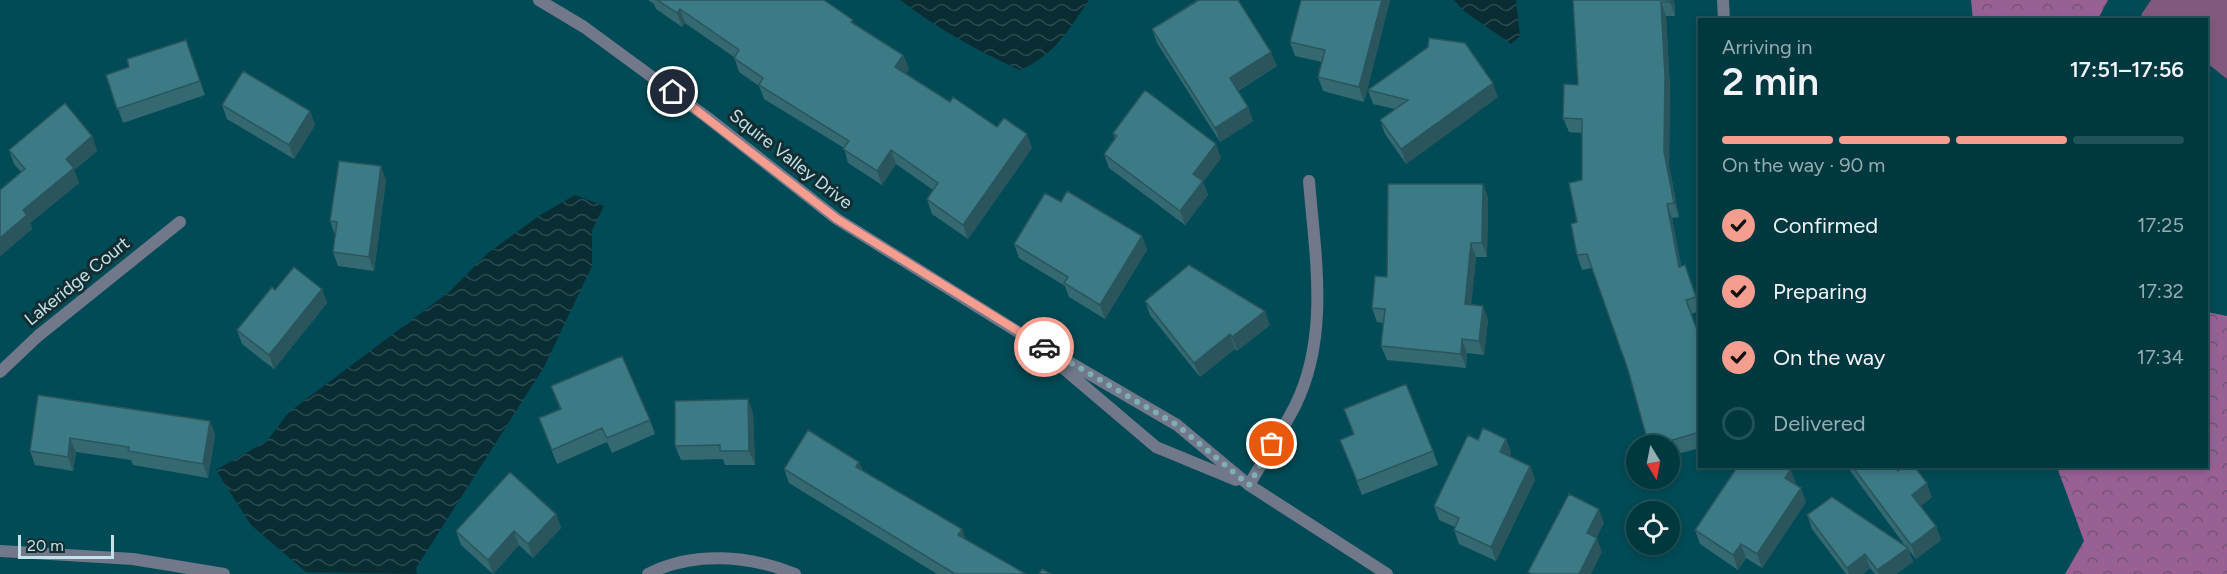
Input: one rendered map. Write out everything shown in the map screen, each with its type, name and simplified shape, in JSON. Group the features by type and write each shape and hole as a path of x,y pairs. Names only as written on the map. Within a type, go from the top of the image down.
{"street":[{"name":"Squire Valley Drive","path":"539,0 584,27 699,111 837,219 1026,337 1177,425 1249,485 1387,574"},
{"path":"1723,0 1724,18"},
{"path":"1249,485 1296,404 1313,349 1319,292 1309,181"},
{"name":"Lakeridge Court","path":"0,372 38,336 180,222"},
{"name":"Squire Valley Drive","path":"1026,337 1156,447 1249,485"},
{"path":"0,551 133,559 219,573"},
{"path":"648,574 685,561 714,558 747,560 795,574"}],"green space":[{"path":"1971,0 2108,0 2099,18 1973,18"},
{"path":"2208,312 2227,316 2227,574 2065,574 2084,541 2057,468 2208,468"}],"shaded area":[{"path":"2151,0 2227,0 2227,79 2208,64 2208,18 2146,18 2141,15"}],"water":[{"path":"900,0 1089,0 1068,31 1052,49 1020,70 958,38"},
{"path":"1454,0 1516,0 1520,36 1511,44 1464,11"},
{"path":"575,195 604,206 592,230 592,266 544,367 416,568 417,574 306,572 251,525 216,470 267,441 289,412 449,292 488,253 540,215"}],"building":[{"path":"657,0 824,0 853,20 851,22 903,55 895,67 950,102 953,97 997,127 1004,118 1027,134 963,225 927,199 938,183 891,150 877,171 843,149 849,141 759,85 763,78 734,58 739,50 680,9 677,13"},
{"path":"1199,0 1238,0 1271,52 1230,78 1248,107 1215,128 1152,29"},
{"path":"1301,0 1382,0 1359,87 1318,77 1325,50 1290,42"},
{"path":"1573,0 1670,0 1670,2 1661,2 1665,76 1664,152 1674,203 1667,204 1679,267 1685,265 1696,297 1686,300 1698,333 1698,433 1680,438 1680,435 1646,435 1628,370 1587,254 1577,255 1571,224 1577,222 1569,183 1582,180 1582,119 1563,118 1564,84 1578,85"},
{"path":"1429,38 1465,43 1493,83 1401,149 1380,120 1408,100 1368,90 1428,47"},
{"path":"186,40 200,81 117,109 106,75 129,67 127,59"},
{"path":"243,71 310,111 289,145 222,105"},
{"path":"1145,90 1216,144 1193,174 1203,181 1180,211 1104,154 1117,136 1113,133"},
{"path":"65,103 92,136 66,159 74,168 23,210 27,215 0,238 0,190 25,169 9,150"},
{"path":"339,161 381,166 369,257 333,252 337,222 330,221"},
{"path":"1388,184 1483,184 1482,243 1471,243 1465,304 1483,306 1479,341 1462,339 1461,354 1381,346 1385,309 1372,308 1375,276 1387,277"},
{"path":"1067,191 1142,236 1100,305 1064,283 1068,277 1014,244 1045,193 1061,202"},
{"path":"1189,265 1265,311 1232,337 1230,334 1194,363 1145,301"},
{"path":"294,267 322,289 269,355 237,330 272,287 275,290"},
{"path":"622,356 650,420 607,438 602,428 552,450 539,418 561,409 551,386"},
{"path":"1406,384 1433,451 1357,481 1340,440 1354,434 1344,409"},
{"path":"38,395 210,421 203,464 128,451 129,447 70,438 68,457 30,451"},
{"path":"748,399 749,451 720,451 720,445 675,446 675,401"},
{"path":"1483,428 1506,439 1500,452 1530,466 1491,547 1454,530 1459,518 1434,506 1468,435 1478,440"},
{"path":"808,430 859,462 856,467 962,529 958,535 1026,574 955,574 784,469"},
{"path":"1737,468 1790,468 1785,478 1801,488 1757,554 1741,544 1733,555 1695,530"},
{"path":"1853,468 1896,468 1898,471 1902,468 1916,468 1927,483 1912,495 1936,526 1911,545"},
{"path":"510,472 556,514 528,544 514,531 488,560 456,531"},
{"path":"1569,494 1599,509 1587,533 1597,538 1579,574 1532,574 1528,572"},
{"path":"1832,497 1908,548 1877,570 1865,554 1847,568 1807,515"},
{"path":"1042,569 1051,574 1039,574"}],"way so far":[{"path":"1044,347 1177,425 1249,485 1272,444"}],"route":[{"path":"673,92 837,219 1044,347"}]}
